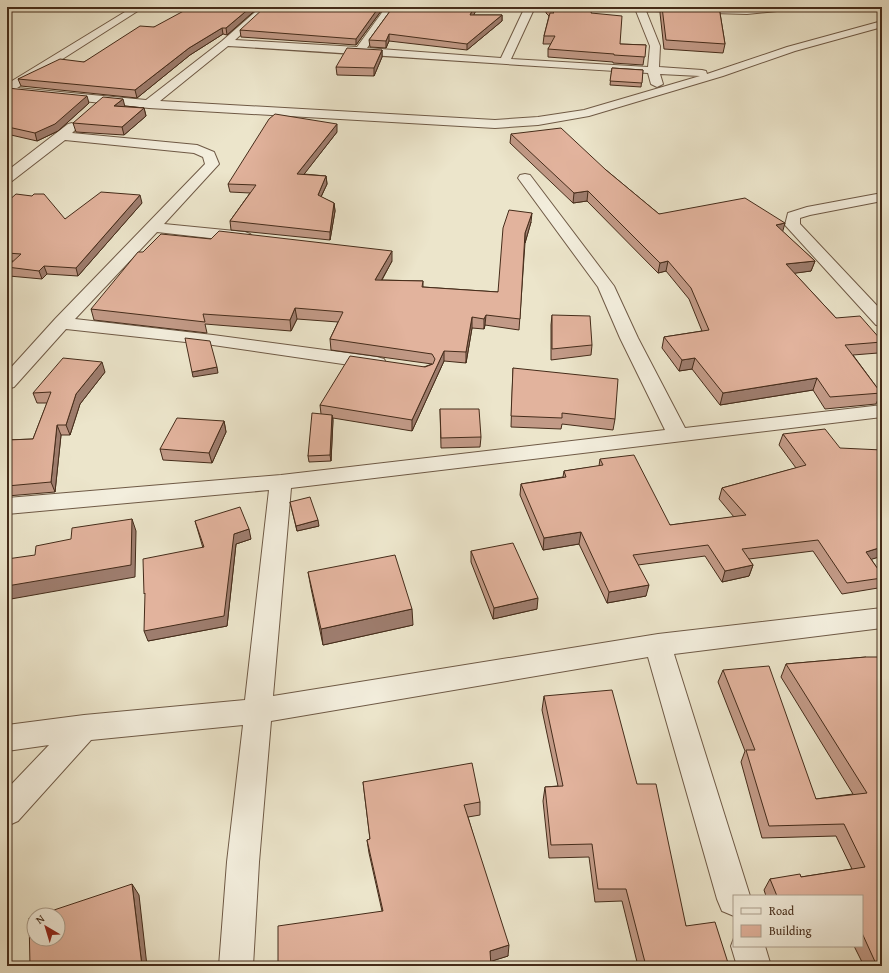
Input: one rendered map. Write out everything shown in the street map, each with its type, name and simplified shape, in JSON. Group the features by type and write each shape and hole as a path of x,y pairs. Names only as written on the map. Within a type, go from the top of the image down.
{"street":[{"path":"7,89 139,7"},
{"path":"149,104 226,43 266,7"},
{"path":"360,50 391,7"},
{"path":"504,62 530,7"},
{"path":"608,7 747,11 787,7"},
{"path":"640,8 656,46 653,70 659,90"},
{"path":"7,89 149,104 495,124 538,121 585,113 659,90 719,74 791,49 882,24"},
{"path":"226,43 360,50 504,62 719,74"},
{"path":"91,109 102,100"},
{"path":"7,178 62,136 80,119"},
{"path":"7,383 61,323 212,164 210,155 197,149 168,145 62,136"},
{"path":"525,178 606,286 629,338 678,435"},
{"path":"882,198 807,211 794,216 792,225 882,321"},
{"path":"153,227 256,238"},
{"path":"61,323 213,340 395,365"},
{"path":"7,506 281,482 882,411"},
{"path":"236,966 243,862 281,482"},
{"path":"7,738 84,728 258,711 658,645 882,618"},
{"path":"658,645 733,896"},
{"path":"7,810 84,728"},
{"path":"748,947 754,966"}],"building":[{"path":"191,7 251,7 226,28 222,28 189,48 135,90 18,79 60,59 84,62 140,26 154,27"},
{"path":"265,7 379,7 356,39 240,30"},
{"path":"393,7 474,7 470,15 502,15 467,44 389,34 386,41 369,40"},
{"path":"548,7 592,7 591,13 622,16 620,44 646,45 645,57 548,49 555,36 544,36 550,13 554,13"},
{"path":"662,7 719,7 725,44 666,40"},
{"path":"347,48 382,50 374,68 336,67"},
{"path":"612,68 643,70 642,83 610,81"},
{"path":"7,88 87,96 55,124 35,133 7,128"},
{"path":"103,97 123,99 114,106 144,108 122,127 73,123"},
{"path":"275,114 337,124 297,174 326,176 318,195 334,203 330,232 230,221 256,185 228,184 269,119"},
{"path":"561,128 606,170 659,214 745,198 785,223 776,225 815,261 786,264 836,318 860,316 882,341 845,345 881,393 830,397 817,378 723,393 695,358 682,360 664,337 709,330 691,288 668,261 660,263 588,191 574,193 511,134"},
{"path":"101,192 140,195 76,268 44,266 39,271 7,267 21,254 7,253 7,202 16,194 32,196 34,194 44,194 65,219"},
{"path":"509,210 532,213 525,233 520,319 486,315 484,319 472,317 466,352 444,351 412,420 320,405 350,356 425,367 433,364 435,359 432,354 330,339 343,312 295,308 290,320 203,314 205,322 91,309 138,252 143,252 161,234 211,239 219,231 392,251 375,280 423,281 422,287 498,292 503,228"},
{"path":"552,315 590,316 592,345 552,349"},
{"path":"185,338 210,341 217,367 192,372"},
{"path":"63,358 102,362 76,394 66,425 57,425 51,482 7,486 7,440 33,439 51,392 33,393"},
{"path":"513,368 618,379 615,419 562,413 562,418 511,416"},
{"path":"440,409 479,409 481,437 441,438"},
{"path":"312,413 332,415 330,455 308,456"},
{"path":"177,418 224,421 209,453 160,449"},
{"path":"825,429 840,448 882,450 882,547 866,552 882,575 882,578 847,583 818,540 742,549 753,565 725,571 708,545 633,555 649,585 609,592 581,532 544,538 521,484 566,477 564,471 603,465 600,459 634,455 670,525 746,515 722,488 806,465 783,434"},
{"path":"310,497 318,520 296,526 290,502"},
{"path":"240,507 249,529 234,534 224,616 144,631 145,593 144,594 143,559 204,547 195,521"},
{"path":"132,519 131,565 7,586 7,559 35,555 36,546 71,539 72,528"},
{"path":"513,543 538,598 494,608 471,551"},
{"path":"395,555 412,609 321,629 308,572"},
{"path":"882,657 882,966 877,966 863,935 863,895 777,895 770,879 800,874 801,877 865,867 844,824 769,826 746,750 755,750 723,670 769,666 816,799 867,793 786,664"},
{"path":"612,690 637,784 656,784 686,926 715,922 729,966 646,966 626,889 598,889 592,844 551,845 545,787 563,786 544,696"},
{"path":"472,763 480,802 464,805 509,945 490,951 491,966 278,966 278,926 383,911 367,840 370,839 363,782"},
{"path":"132,884 142,966 30,966 30,947 66,947 66,907 63,907"}]}
